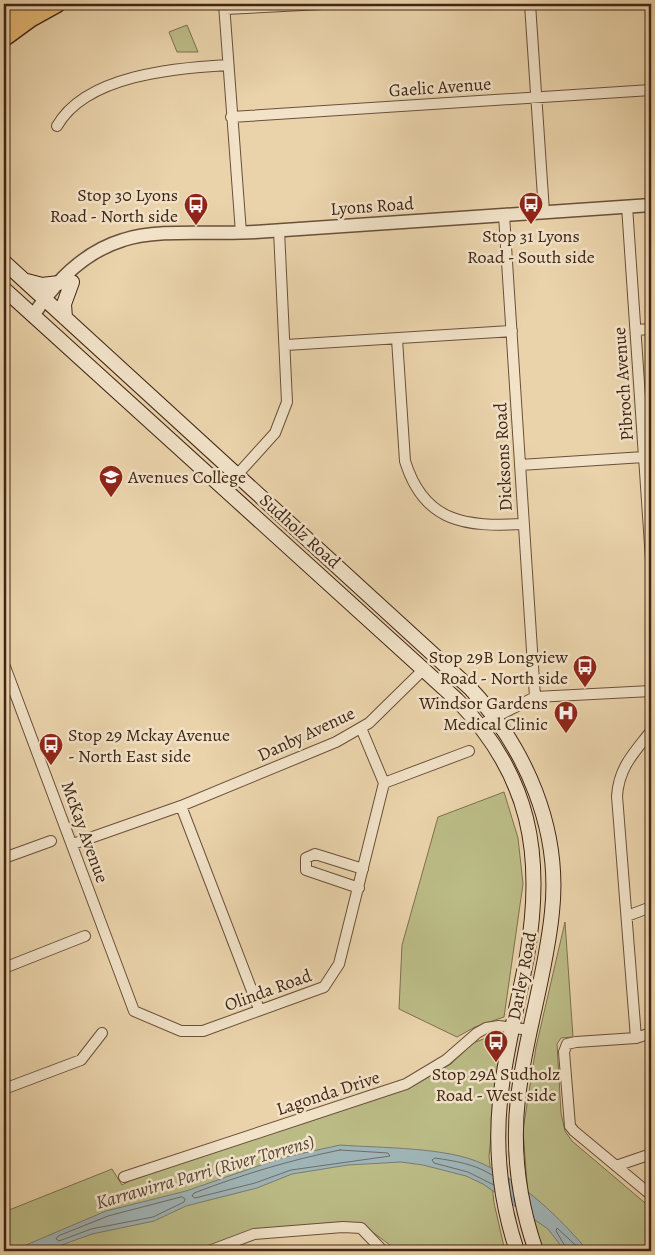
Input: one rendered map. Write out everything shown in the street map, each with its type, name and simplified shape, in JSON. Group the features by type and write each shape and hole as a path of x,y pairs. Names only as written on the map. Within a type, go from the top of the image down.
{"highway":[{"path":"4,33 32,4"},
{"path":"4,33 57,4"}],"main road":[{"name":"Sudholz Road","path":"4,262 439,659 470,688 495,716"},
{"path":"8,293 24,280 42,285 66,282 65,318"},
{"name":"Sudholz Road","path":"8,293 424,669 480,726"},
{"path":"280,538 293,525"},
{"path":"424,669 439,659"},
{"name":"Darley Road","path":"495,716 513,743 533,784 545,822 552,858 552,912 518,1099 517,1163 522,1199 535,1248"},
{"name":"Darley Road","path":"480,726 499,753 517,791 526,817 533,851 535,885 532,919 500,1100 499,1155 501,1181 517,1251"}],"street":[{"path":"241,233 231,116 225,7 322,4"},
{"path":"530,4 544,212"},
{"path":"57,126 65,112 88,97 119,82 166,69 228,65"},
{"name":"Gaelic Avenue","path":"231,116 651,90"},
{"name":"Lyons Road","path":"33,316 66,282 86,256 135,236 241,233 651,204"},
{"name":"Pibroch Avenue","path":"627,206 651,560"},
{"name":"Dicksons Road","path":"504,215 535,698"},
{"path":"237,475 270,440 281,424 289,391 279,230"},
{"path":"636,330 651,329"},
{"path":"286,345 512,332"},
{"path":"397,339 406,461 411,479 422,499 439,512 462,522 486,526 523,524"},
{"path":"520,465 644,457"},
{"name":"McKay Avenue","path":"4,664 134,1011"},
{"name":"Danby Avenue","path":"73,844 181,806 336,742 361,728 380,713 424,669"},
{"path":"480,726 495,716 535,698 651,691"},
{"path":"361,728 384,783 469,751"},
{"path":"636,1038 617,796 618,779 626,764 651,731"},
{"name":"Olinda Road","path":"134,1011 181,1031 203,1031 258,1009 324,987 339,964 384,783"},
{"path":"181,806 258,1009"},
{"path":"4,858 51,841"},
{"path":"359,888 306,870 306,858 315,854 364,869"},
{"path":"627,916 651,907"},
{"path":"4,968 84,936"},
{"name":"Lagonda Drive","path":"124,1176 406,1084 446,1060 477,1033 492,1026 530,1030"},
{"path":"4,1090 81,1060 102,1033"},
{"path":"651,1033 636,1038 567,1044 564,1052 570,1126 651,1195"},
{"path":"616,1166 651,1154"},
{"path":"209,1251 254,1234 343,1227 361,1228 383,1251"}],"green space":[{"path":"187,25 198,52 177,52 169,32"},
{"path":"504,792 518,838 523,884 504,1017 475,1027 457,1037 399,1009 402,945 438,817"},
{"path":"565,922 573,1037 561,1038 557,1044 561,1113 565,1131 572,1141 651,1208 651,1251 541,1251 528,1197 523,1130 536,1047"},
{"path":"502,1032 489,1156 494,1203 505,1251 398,1251 363,1225 252,1230 194,1251 4,1251 4,1212 112,1169 122,1185 136,1177 320,1118 416,1084 451,1064 473,1043"}],"water":[{"path":"340,1145 433,1151 469,1158 498,1172 527,1191 553,1214 588,1251 565,1251 548,1229 483,1184 466,1176 423,1165 401,1162 348,1165 292,1174 257,1188 186,1206 154,1221 92,1234 45,1251 12,1251 106,1211 186,1191 281,1158"}],"place":[{"name":"Stop 31 Lyons Road - South side","path":"531,225"},
{"name":"Stop 30 Lyons Road - North side","path":"196,226"},
{"name":"Avenues College","path":"111,498"},
{"name":"Stop 29B Longview Road - North side","path":"585,688"},
{"name":"Windsor Gardens Medical Clinic","path":"566,734"},
{"name":"Stop 29 Mckay Avenue - North East side","path":"51,766"},
{"name":"Stop 29A Sudholz Road - West side","path":"496,1063"}],"water label":[{"name":"Karrawirra Parri (River Torrens)","path":"205,1171"}]}
